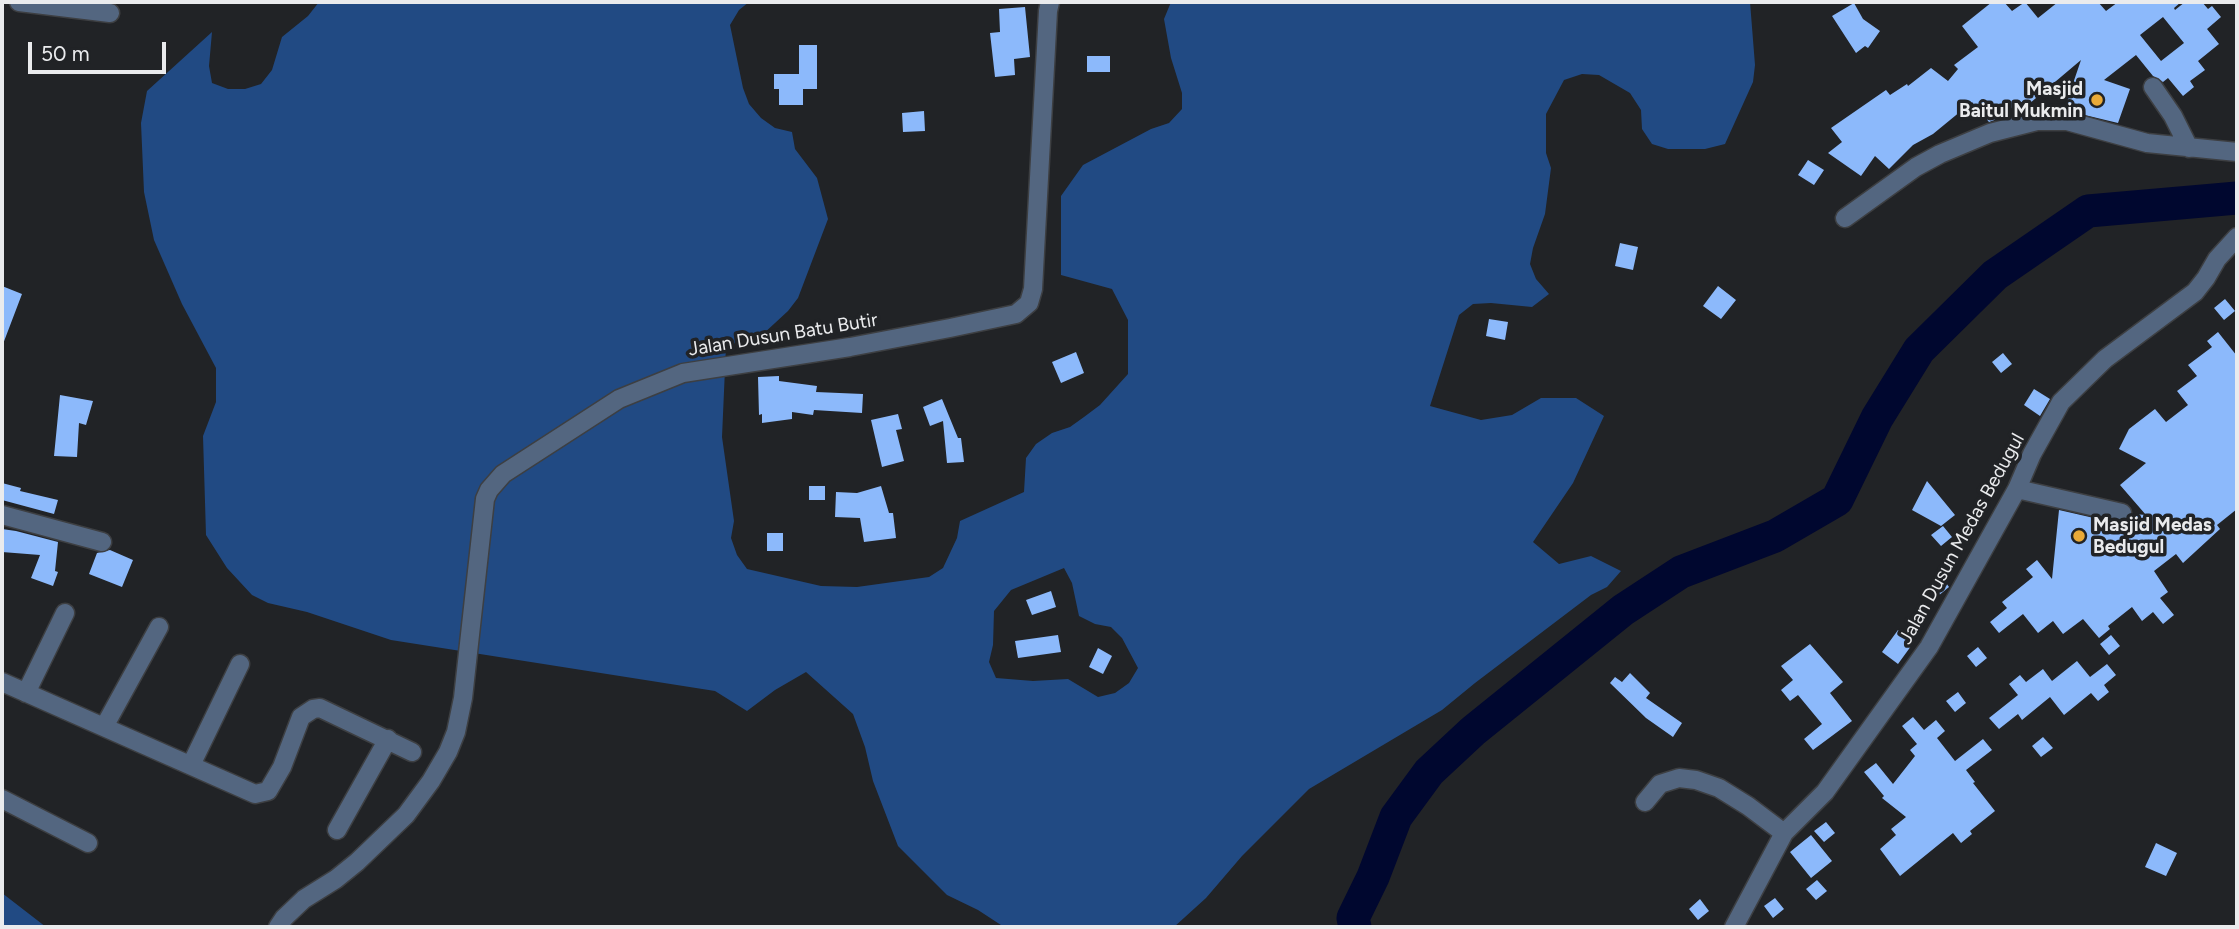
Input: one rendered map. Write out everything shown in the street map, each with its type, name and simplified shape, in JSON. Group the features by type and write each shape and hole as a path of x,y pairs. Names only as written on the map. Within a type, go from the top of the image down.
{"street":[{"path":"19,2 110,13"},
{"name":"Jalan Dusun Batu Butir","path":"278,927 304,898 346,870 406,815 448,752 456,732 463,698 485,499 489,489 503,474 619,399 683,373 850,347 950,328 1016,314 1029,303 1033,289 1050,2"},
{"path":"2153,87 2173,116 2189,148"},
{"path":"1845,218 1916,167 1940,154 1990,133 2037,121 2067,121 2147,143 2237,152"},
{"name":"Jalan Dusun Medas Bedugul","path":"1734,927 1784,832 1825,792 1915,668 1957,600 2061,402 2071,390 2140,331 2170,313 2195,292 2217,258 2237,237"},
{"path":"2017,489 2122,513"},
{"path":"2,515 102,542"},
{"path":"26,693 65,613"},
{"path":"104,727 159,627"},
{"path":"191,765 240,664"},
{"path":"2,682 255,794 268,791 282,767 301,717 313,709 320,708 412,752"},
{"path":"337,830 388,739"},
{"path":"1645,802 1660,784 1679,778 1696,780 1719,788 1784,832"},
{"path":"2,799 88,843"}],"shaded area":[{"path":"319,2 749,2 739,10 730,25 743,88 749,104 761,118 775,128 792,132 795,149 817,178 828,219 798,298 788,311 762,335 726,346 722,437 734,521 731,538 737,555 747,569 821,586 857,587 929,577 943,568 957,538 960,521 1024,492 1026,458 1036,444 1052,433 1070,427 1100,405 1128,374 1128,320 1112,289 1061,275 1061,196 1083,165 1151,129 1169,123 1182,109 1182,93 1171,58 1164,19 1171,2 1750,2 1755,65 1753,82 1725,144 1705,149 1668,149 1652,144 1642,129 1641,110 1630,93 1599,75 1582,74 1564,80 1546,114 1546,153 1551,168 1545,214 1530,264 1536,279 1549,294 1532,307 1473,304 1459,315 1430,406 1481,420 1512,415 1541,398 1576,398 1604,416 1573,483 1533,542 1559,564 1591,556 1621,571 1607,587 1591,595 1442,710 1309,789 1242,856 1206,898 1174,927 1004,927 947,895 898,846 873,781 853,714 806,672 747,711 715,691 391,640 307,612 268,603 252,595 227,568 206,535 203,436 216,402 216,368 182,304 154,240 144,192 141,123 147,91 212,32 209,66 212,83 228,89 245,89 261,84 272,70 282,37 308,16","holes":["1064,568 1072,583 1079,616 1095,624 1111,627 1122,638 1138,668 1129,683 1115,693 1098,697 1068,679 1033,681 996,678 989,662 993,645 994,611 1011,590"]},
{"path":"2,893 46,927 2,927"}],"building":[{"path":"1992,2 2004,2 2012,11 2025,2 2038,18 2058,2 2098,2 2106,11 2118,2 2181,2 2175,10 2185,2 2202,2 2208,9 2212,6 2221,17 2207,29 2219,44 2198,61 2205,70 2190,81 2194,87 2183,96 2168,78 2163,82 2153,76 2136,55 2104,80 2130,89 2118,123 2064,110 2081,60 2023,109 2018,103 1989,122 1972,102 1933,134 1913,145 1889,169 1875,156 1861,176 1828,153 1842,142 1831,128 1886,90 1890,95 1907,84 1908,86 1931,68 1948,81 1958,69 1954,65 1978,47 1962,26","holes":["2163,17 2184,43 2161,61 2140,35"]},
{"path":"1854,3 1863,19 1880,31 1868,48 1865,46 1856,53 1832,16"},
{"path":"1025,7 1030,57 1014,59 1015,75 995,77 990,33 1000,32 999,9"},
{"path":"799,45 817,45 817,89 803,89 803,105 779,105 779,89 774,89 774,74 799,74"},
{"path":"1087,56 1110,56 1110,72 1087,72"},
{"path":"924,111 925,131 903,132 902,113"},
{"path":"1808,160 1824,170 1814,185 1798,175"},
{"path":"1620,243 1638,247 1633,270 1615,266"},
{"path":"2,286 22,294 3,344 2,344"},
{"path":"1718,286 1736,300 1721,319 1703,306"},
{"path":"2225,299 2235,311 2224,320 2214,308"},
{"path":"1489,319 1508,322 1505,340 1486,336"},
{"path":"2218,332 2237,356 2237,509 2217,525 2220,529 2183,563 2176,554 2154,571 2168,592 2160,598 2174,615 2163,624 2153,612 2142,621 2132,607 2108,626 2110,629 2099,638 2083,619 2063,634 2053,621 2038,633 2023,614 1999,633 1990,622 2007,608 2002,602 2033,577 2026,569 2037,560 2052,579 2059,510 2120,524 2130,521 2133,514 2146,515 2120,485 2146,463 2119,449 2129,429 2155,409 2166,422 2188,405 2177,391 2197,376 2188,365 2212,347 2207,341"},
{"path":"1076,352 1084,373 1061,383 1052,362"},
{"path":"2003,353 2012,364 2001,373 1992,362"},
{"path":"779,376 779,381 817,386 816,392 863,394 862,413 814,410 813,415 792,412 792,419 762,423 762,414 759,415 758,377"},
{"path":"2034,389 2050,399 2040,416 2024,405"},
{"path":"60,395 93,401 86,425 79,423 77,457 54,456"},
{"path":"942,399 958,438 961,438 964,462 947,463 943,421 930,426 923,407"},
{"path":"898,414 902,429 896,430 904,461 882,467 871,420"},
{"path":"1927,481 1955,515 1941,526 1912,510"},
{"path":"2,483 21,488 20,491 58,500 54,514 2,500"},
{"path":"809,486 825,486 825,500 809,500"},
{"path":"881,486 889,513 893,513 896,538 864,542 860,518 835,517 836,492 857,493"},
{"path":"1943,526 1952,537 1941,546 1931,535"},
{"path":"2,529 58,542 55,571 58,572 53,586 31,578 40,555 2,552"},
{"path":"767,533 783,533 783,551 767,551"},
{"path":"110,550 133,560 122,587 89,574 97,553"},
{"path":"1941,576 1949,587 1938,596 1929,585"},
{"path":"1051,591 1056,607 1032,615 1026,600"},
{"path":"1898,630 1914,642 1898,664 1882,652"},
{"path":"1058,635 1061,652 1018,658 1015,641"},
{"path":"2111,635 2120,646 2109,655 2100,644"},
{"path":"1810,644 1843,682 1830,693 1852,721 1813,750 1804,739 1822,724 1798,695 1790,701 1781,690 1793,680 1781,666"},
{"path":"1978,647 1987,658 1976,667 1967,656"},
{"path":"1098,648 1112,656 1103,674 1089,667"},
{"path":"2077,661 2090,677 2107,664 2116,675 2104,685 2109,692 2098,701 2091,693 2064,715 2050,697 2022,720 2018,714 1999,729 1989,718 2018,695 2009,684 2020,675 2026,682 2043,669 2052,681"},
{"path":"1630,673 1650,693 1646,698 1682,723 1673,737 1646,718 1610,683 1615,677 1622,682"},
{"path":"1958,692 1966,703 1955,712 1946,701"},
{"path":"1913,717 1924,730 1936,720 1945,731 1937,738 1955,761 1983,739 1992,750 1966,770 1995,811 1970,831 1972,834 1961,843 1953,833 1900,876 1880,849 1896,835 1891,829 1906,817 1882,798 1884,796 1864,772 1876,763 1893,784 1915,756 1910,750 1917,744 1902,726"},
{"path":"2043,737 2053,748 2041,757 2032,746"},
{"path":"1826,822 1835,833 1824,842 1814,831"},
{"path":"1811,835 1832,861 1811,878 1790,852"},
{"path":"2156,843 2177,853 2166,876 2145,867"},
{"path":"1817,880 1827,891 1816,900 1806,889"},
{"path":"1775,898 1784,909 1773,918 1764,906"},
{"path":"1700,899 1709,911 1698,920 1689,909"}],"waterway":[{"path":"1355,927 1353,918 1373,877 1396,817 1429,772 1473,731 1623,610 1681,572 1775,536 1837,500 1877,418 1919,350 1995,275 2088,211 2237,198"}],"place":[{"name":"Masjid Baitul Mukmin","path":"2097,100"},
{"name":"Masjid Medas Bedugul","path":"2079,536"}]}
